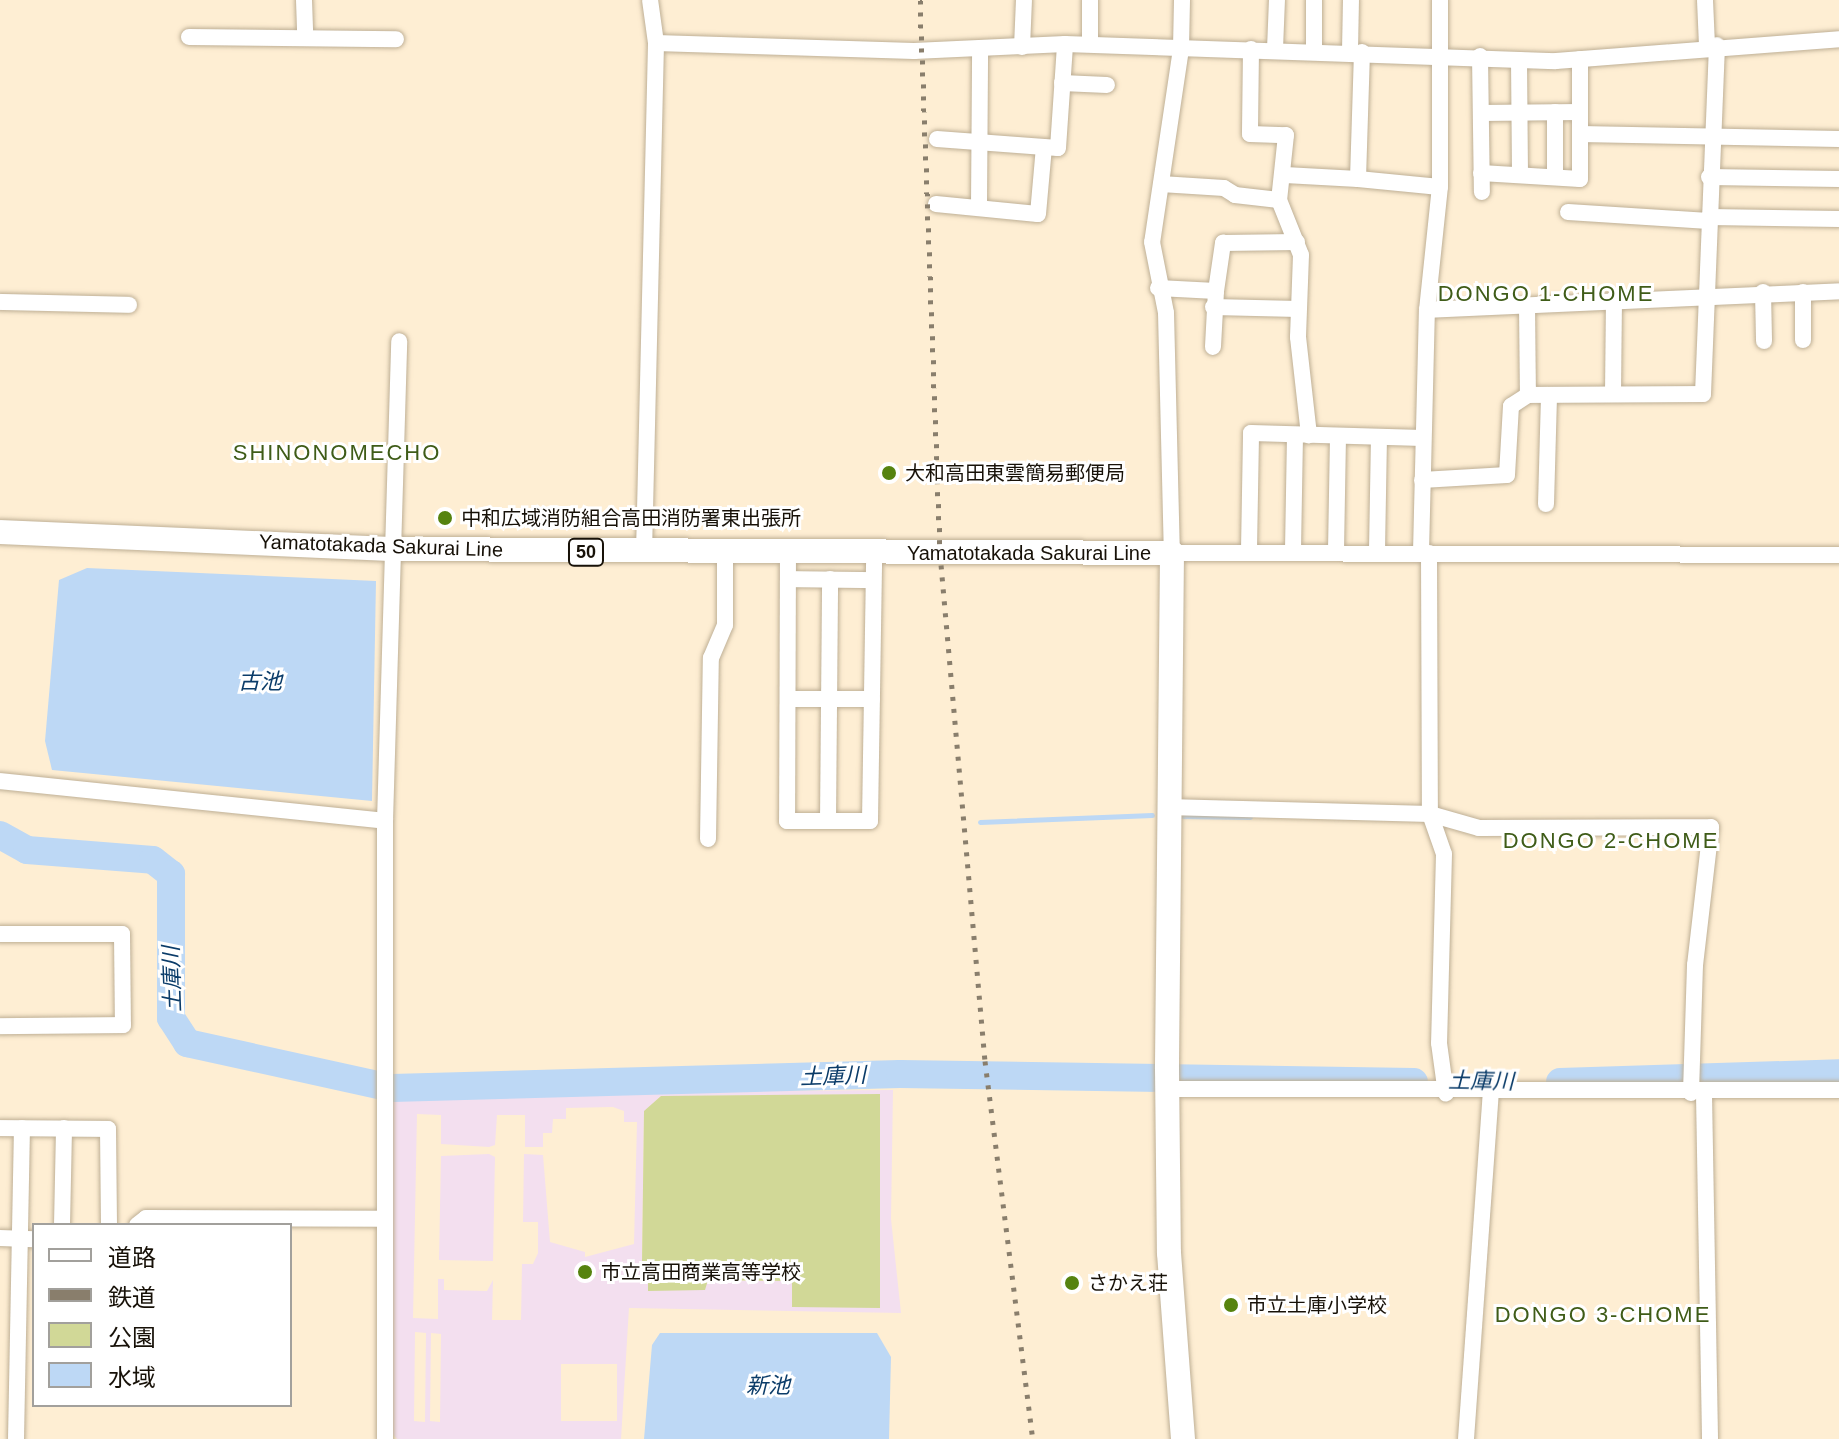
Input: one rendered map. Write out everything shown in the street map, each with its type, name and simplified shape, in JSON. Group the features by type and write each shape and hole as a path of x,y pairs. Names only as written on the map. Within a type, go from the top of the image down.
{"main road":[{"name":"Yamatotakada Sakurai Line","path":"0,532 390,549 725,553 788,567 874,553 1172,553 1167,807 1169,1253 1183,1439"}],"street":[{"path":"304,0 305,38"},
{"path":"644,553 656,43 650,0"},
{"path":"1022,47 1024,0"},
{"path":"1090,0 1090,44"},
{"path":"1182,0 1181,49 1152,242 1158,288 1166,313 1172,553 1293,550 1839,555"},
{"path":"1275,49 1277,0"},
{"path":"1314,0 1314,50"},
{"path":"1351,0 1356,51 1358,179"},
{"path":"1440,0 1440,187 1427,310 1422,480 1430,814 1444,854 1439,1043 1446,1094"},
{"path":"1422,480 1507,475 1511,406 1528,395 1703,394 1710,293 1712,46 1705,0"},
{"path":"189,37 396,39"},
{"path":"656,43 980,49 1090,44 1181,49 1439,53 1519,60 1580,59 1712,46 1839,39"},
{"path":"937,139 1058,148 1065,44"},
{"path":"979,207 983,142 980,49"},
{"path":"1251,49 1250,134 1286,135 1285,175 1279,200 1297,242 1302,435 1293,550"},
{"path":"1480,56 1482,192"},
{"path":"1481,173 1580,179 1580,59"},
{"path":"1519,60 1520,175"},
{"path":"1062,83 1107,85"},
{"path":"1555,112 1555,177"},
{"path":"1481,113 1580,112"},
{"path":"1580,134 1839,139"},
{"path":"936,204 1038,214 1044,147"},
{"path":"1285,175 1440,187"},
{"path":"1709,177 1839,179"},
{"path":"1161,184 1224,188 1235,195 1279,200"},
{"path":"1568,212 1709,219 1839,219"},
{"path":"1213,347 1215,299 1223,243 1297,242"},
{"path":"1158,288 1215,299 1298,309"},
{"path":"1427,310 1710,293 1839,291"},
{"path":"1763,292 1764,341"},
{"path":"1803,292 1803,340"},
{"path":"1613,394 1614,299"},
{"path":"0,302 129,305"},
{"path":"1527,305 1528,395"},
{"path":"385,1439 385,821 390,549 398,532 399,341"},
{"path":"1546,504 1549,395"},
{"path":"1249,550 1251,433 1423,438"},
{"path":"1336,551 1338,436"},
{"path":"1377,551 1379,437"},
{"path":"708,839 711,658 725,625 725,553"},
{"path":"873,580 830,579 788,567 787,821 870,821 874,553"},
{"path":"828,821 830,579"},
{"path":"788,699 872,699"},
{"path":"0,781 385,821"},
{"path":"1167,807 1430,814 1479,828 1711,827 1693,1018 1710,1439"},
{"path":"0,934 122,934 123,1010 123,1025 0,1026"},
{"path":"1167,1081 1446,1094 1839,1090"},
{"path":"1466,1439 1491,1094"},
{"path":"0,1128 108,1129 109,1223"},
{"path":"16,1439 8,1335 26,1239 22,1128"},
{"path":"62,1223 64,1128"},
{"path":"140,1223 146,1218 384,1219"},
{"path":"0,1238 26,1239"}],"shaded area":[{"name":"市立高田商業高等学校","path":"893,1090 891,1219 901,1313 629,1308 621,1439 397,1439 389,1429 392,1094","holes":["880,1095 792,1307 792,1281 707,1280 705,1285 648,1290 648,1261 642,1260 644,1112 661,1096","613,1107 624,1111 624,1122 637,1122 634,1244 585,1257 585,1252 550,1242 543,1155 524,1154 523,1222 538,1222 538,1253 533,1264 522,1264 521,1320 492,1320 493,1280 487,1291 444,1290 444,1279 438,1279 438,1319 413,1318 417,1114 441,1115 441,1144 489,1147 495,1145 497,1115 525,1115 525,1147 543,1147 543,1133 552,1133 553,1119 566,1119 566,1108","415,1332 426,1333 425,1422 414,1421","431,1333 441,1334 440,1422 430,1421","561,1364 617,1364 617,1421 561,1421"]},
{"path":"489,1154 495,1157 493,1261 439,1260 441,1156"}],"green space":[{"path":"880,1094 880,1308 792,1307 792,1281 708,1280 705,1290 648,1291 648,1261 642,1261 644,1111 661,1096"}],"water":[{"name":"古池","path":"87,568 376,581 372,801 52,770 45,741 59,580"},
{"name":"新池","path":"660,1333 877,1333 891,1357 889,1439 644,1439 652,1345"}],"waterway":[{"path":"980,822 1152,815"},
{"path":"1179,816 1250,817"},
{"name":"土庫川","path":"0,835 27,850 153,860 171,874 171,1018 187,1043 392,1088 900,1074 1414,1082"},
{"name":"土庫川","path":"1560,1082 1839,1073"}],"railway":[{"path":"920,0 940,553 985,1061 1033,1439"}],"place":[{"name":"大和高田東雲簡易郵便局","path":"889,473"},
{"name":"中和広域消防組合高田消防署東出張所","path":"445,518"},
{"name":"市立高田商業高等学校","path":"585,1272"},
{"name":"さかえ荘","path":"1072,1283"},
{"name":"市立土庫小学校","path":"1231,1305"}],"district":[{"name":"DONGO 1-CHOME","path":"1546,294"},
{"name":"SHINONOMECHO","path":"337,453"},
{"name":"DONGO 2-CHOME","path":"1611,841"},
{"name":"DONGO 3-CHOME","path":"1603,1315"}]}
